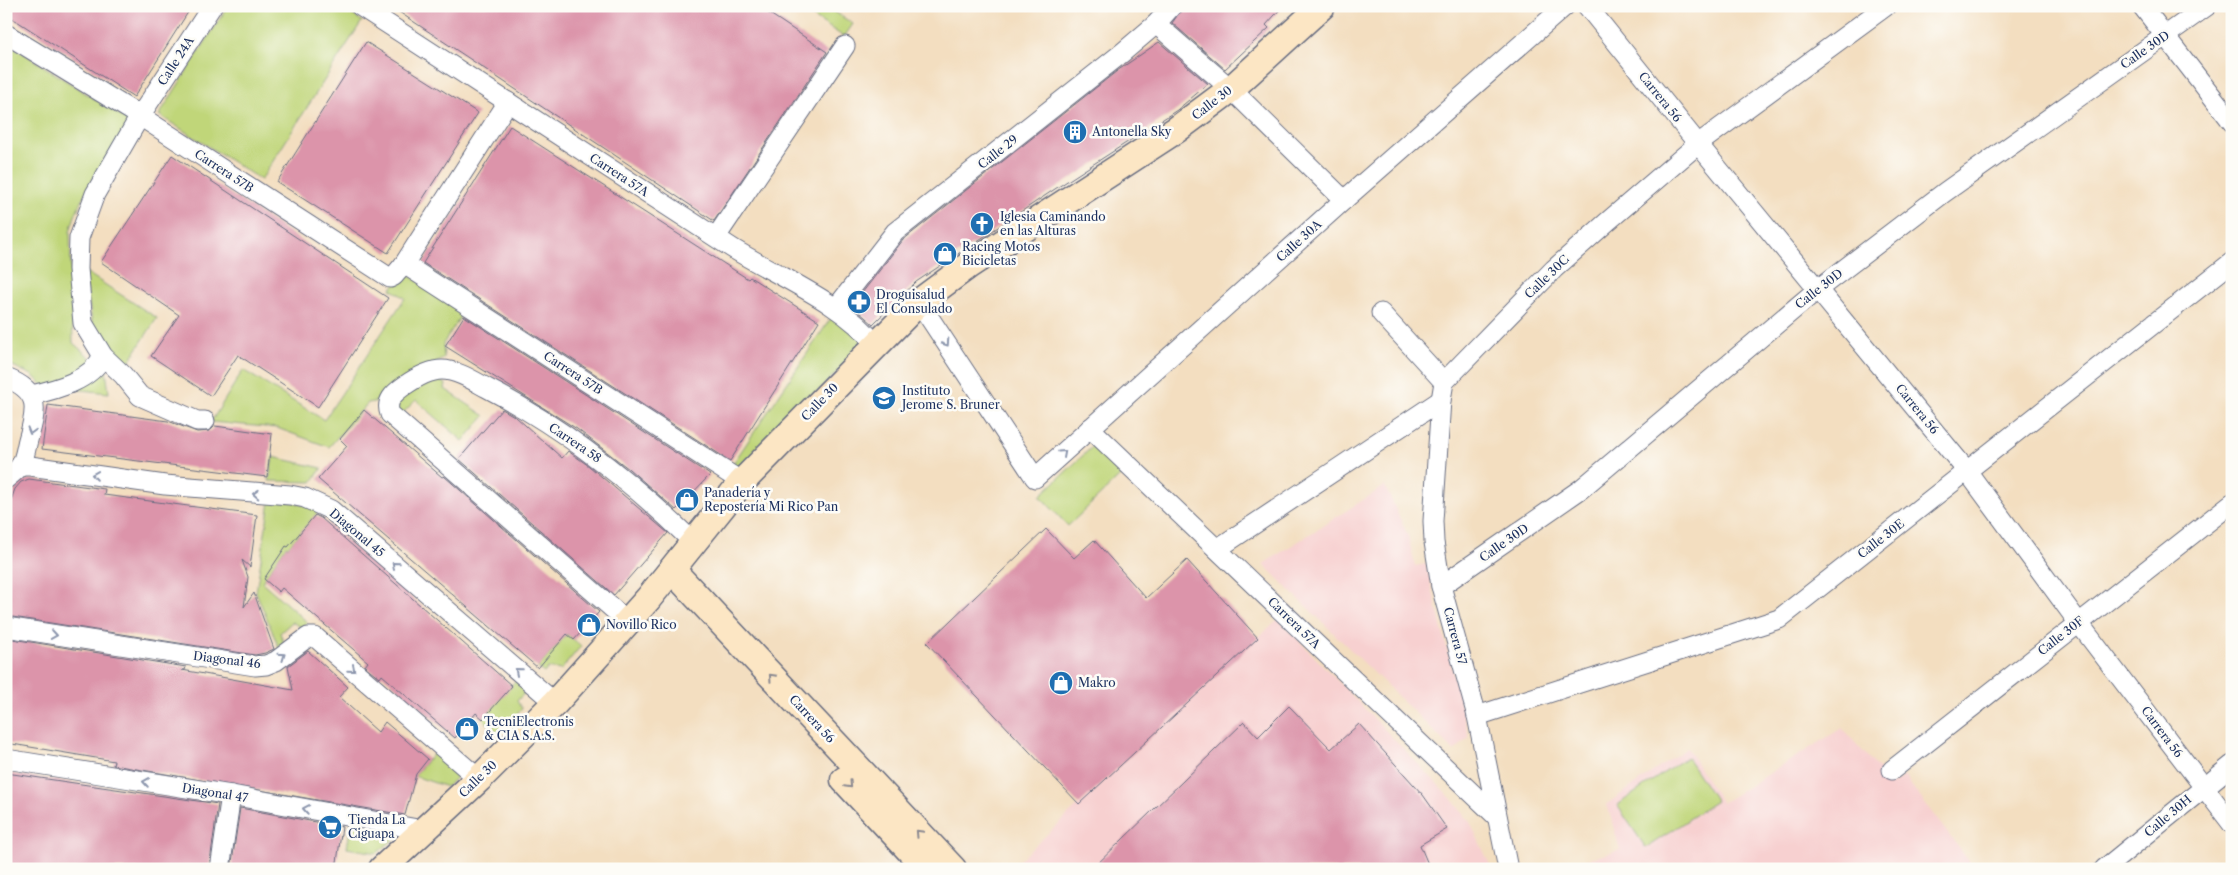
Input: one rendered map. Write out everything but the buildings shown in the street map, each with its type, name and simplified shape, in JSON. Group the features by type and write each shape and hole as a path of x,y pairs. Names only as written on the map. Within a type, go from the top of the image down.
{"main road":[{"name":"Calle 30","path":"382,869 478,779 555,703 628,622 742,482 919,302 968,265 1176,130 1231,89 1322,6"},
{"name":"Carrera 56","path":"666,576 927,869"},
{"name":"Carrera 56","path":"666,576 953,869"}],"street":[{"name":"Calle 24A","path":"205,421 197,421 140,396 123,375 103,356 83,323 78,269 79,238 95,194 140,116 212,6"},
{"name":"Carrera 57A","path":"360,6 716,237 836,308 865,332 876,345"},
{"name":"Calle 29","path":"836,308 895,232 1156,24 1172,6"},
{"name":"Calle 30A","path":"919,302 1035,478 1344,200 1565,6"},
{"name":"Carrera 56","path":"1587,6 1967,471 2078,622 2232,824"},
{"name":"Calle 30C","path":"1216,549 1443,391 1554,268 1698,144 1886,6"},
{"path":"2142,6 2164,37 2232,122"},
{"name":"Calle 30D","path":"1441,586 1581,489 1818,289 1945,192 2207,6"},
{"path":"1156,24 1231,89 1344,200"},
{"name":"Carrera 57B","path":"6,34 140,116 384,275 390,278 394,276 404,264 742,482"},
{"path":"716,237 845,46"},
{"path":"404,264 508,102"},
{"name":"Calle 30E","path":"1477,716 1779,619 2232,262"},
{"path":"1381,313 1443,391"},
{"path":"32,395 78,380 95,368 103,356"},
{"name":"Carrera 58","path":"628,622 390,414 389,404 394,393 421,376 441,370 464,377 505,398 594,456 638,491 693,542"},
{"path":"6,378 22,385 32,395 35,407 34,420 13,473"},
{"name":"Carrera 57","path":"1443,391 1433,527 1441,586 1477,716 1508,869"},
{"name":"Carrera 57A","path":"1090,428 1497,817"},
{"name":"Diagonal 45","path":"13,473 30,466 174,486 290,495 318,502 340,518 555,703"},
{"name":"Calle 30F","path":"1892,770 2078,622 2232,504"},
{"name":"Diagonal 46","path":"6,627 255,666 272,662 308,637 315,637 478,779"},
{"name":"Diagonal 47","path":"6,759 231,795 423,830"},
{"name":"Calle 30H","path":"2104,869 2232,765"},
{"path":"220,869 231,795"}],"shaded area":[{"path":"1385,486 1408,536 1415,566 1426,564 1469,738 1454,751 1263,564"},
{"path":"1278,619 1450,797 1470,822 1492,869 1010,869"},
{"path":"1842,728 1892,784 1904,776 1975,869 1572,869 1568,865 1620,850 1607,804 1687,748 1722,803"}],"green space":[{"path":"228,6 339,6 362,21 261,180 159,115"},
{"path":"797,6 826,6 853,24 844,37"},
{"path":"6,42 130,122 104,161 80,203 70,232 73,343 106,371 109,393 44,386 32,375 13,366 6,365"},
{"path":"84,271 157,318 124,369 94,334"},
{"path":"404,272 464,311 443,344 444,358 380,401 368,403 329,447 277,428 211,422 243,370 324,420 405,298 391,289"},
{"path":"833,315 866,342 740,471 732,465"},
{"path":"435,378 446,384 445,389 485,416 463,441 416,400 401,415 397,413 397,401"},
{"path":"1093,446 1121,475 1068,526 1040,496"},
{"path":"273,457 322,468 312,482 269,481"},
{"path":"270,501 293,502 320,510 288,547 286,546 262,582 307,622 301,627 292,622 280,633 284,643 279,648 256,592"},
{"path":"567,634 581,646 561,670 548,668 544,673 538,668"},
{"path":"516,680 527,690 517,701 522,709 498,733 483,719"},
{"path":"434,753 459,774 447,787 414,776"},
{"path":"1687,757 1716,801 1646,848 1617,805"},
{"path":"351,823 403,832 377,853 347,848"}],"place":[{"name":"Antonella Sky","path":"1075,132"},
{"name":"Iglesia Caminando en las Alturas","path":"982,224"},
{"name":"Racing Motos Bicicletas","path":"945,254"},
{"name":"Droguisalud El Consulado","path":"859,302"},
{"name":"Instituto Jerome S. Bruner","path":"884,398"},
{"name":"Panadería y Repostería Mi Rico Pan","path":"687,500"},
{"name":"Novillo Rico","path":"589,625"},
{"name":"Makro","path":"1061,683"},
{"name":"TecniElectronis & CIA S.A.S.","path":"467,729"},
{"name":"Tienda La Ciguapa","path":"330,827"}]}
